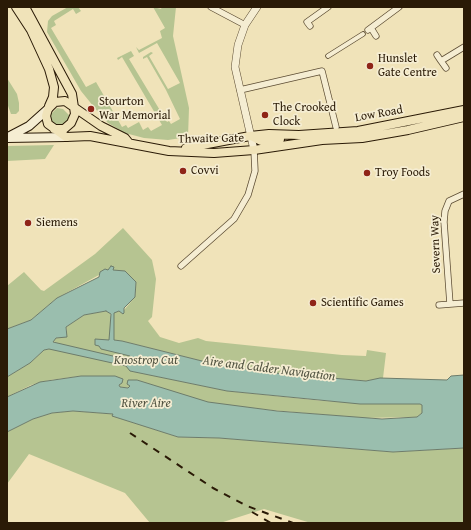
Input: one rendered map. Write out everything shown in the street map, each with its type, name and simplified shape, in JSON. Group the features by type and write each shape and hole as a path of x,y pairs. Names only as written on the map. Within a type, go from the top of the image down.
{"main road":[{"path":"16,7 31,30 50,69 54,87 53,97 48,109 46,120 59,133"},
{"path":"7,138 59,133 69,127 75,114 72,94 25,7"},
{"path":"7,138 29,126 55,102 65,101 73,107"},
{"name":"Thwaite Gate","path":"73,107 101,126 125,138 130,143"},
{"name":"Low Road","path":"250,136 345,132 464,110"},
{"name":"Low Road","path":"254,150 298,143 368,137 464,117"},
{"name":"Thwaite Gate","path":"59,133 90,136 124,144 130,143 169,151 214,153 254,150"},
{"path":"250,136 261,141 282,139 298,143"},
{"name":"Thwaite Gate","path":"169,151 250,136"}],"street":[{"path":"211,7 245,25"},
{"path":"181,266 234,219 248,194 255,171 254,150 236,67 238,45 245,25 257,7"},
{"path":"310,26 307,22 328,7"},
{"path":"376,36 369,29 399,7"},
{"path":"328,56 363,34"},
{"path":"441,61 464,47"},
{"path":"437,55 446,68"},
{"path":"240,90 322,71 336,126"},
{"name":"Severn Way","path":"450,304 444,222 449,201 464,194"},
{"path":"438,305 464,303"}],"green space":[{"path":"68,7 78,7 81,11 76,14 73,9 54,21 56,25 51,28 86,87 96,82 122,127 126,125 128,128 139,122 143,130 148,127 151,131 162,125 122,57 118,60 117,58 131,51 134,56 129,59 167,122 169,121 171,124 180,119 166,90 147,57 143,59 143,57 151,52 153,53 149,56 168,89 180,83 157,43 139,53 136,47 139,50 162,38 160,31 165,28 153,7 161,9 162,7 176,7 173,36 189,108 188,137 168,140 144,138 125,133 108,123 81,91 47,32 48,21 52,16"},
{"path":"7,78 17,94 19,111 16,114 11,114 7,103"},
{"path":"57,108 63,109 70,116 70,119 61,128 50,122 50,115"},
{"path":"54,145 45,159 7,161 7,146"},
{"path":"123,228 152,260 156,279 152,317 148,321 160,337 179,343 198,338 206,341 342,355 366,356 367,350 386,353 383,378 366,381 275,373 218,365 122,341 106,340 99,346 130,356 130,360 119,364 126,366 131,371 227,391 324,401 420,404 422,405 422,413 417,417 361,418 226,406 192,399 137,380 128,380 130,388 120,387 120,383 115,376 81,376 50,380 31,385 7,397 7,377 30,363 44,350 49,349 55,343 53,339 60,337 67,331 66,327 84,315 106,311 110,313 111,317 114,312 124,310 135,297 136,282 127,273 108,270 57,298 31,320 7,329 7,286 24,272 41,290 44,291 95,254"},
{"path":"73,411 113,414 113,416 178,437 219,438 393,452 464,448 464,523 311,523 264,509 220,523 150,523 125,493 29,454 7,484 7,432 33,419 52,413"}],"water":[{"path":"111,266 114,267 113,270 125,271 136,282 135,297 124,308 124,313 123,314 119,311 114,313 114,340 218,365 275,373 366,381 380,378 447,380 451,376 464,375 464,448 393,452 219,438 178,437 112,416 113,414 73,411 52,413 33,419 7,432 7,397 40,382 81,376 115,376 123,379 122,383 119,385 120,387 128,388 130,386 127,384 128,380 137,380 208,402 277,411 382,419 417,417 422,413 422,405 420,404 360,404 227,391 130,371 126,366 49,349 44,350 30,363 7,377 7,329 31,320 57,298 99,277 100,272 105,269 108,270","holes":["106,311 111,314 109,340 95,339 95,345 99,346 101,349 130,356 130,360 53,342 56,338 67,337 66,327 84,315"]}],"railway":[{"path":"130,433 213,488 247,506 293,523"},
{"path":"252,512 271,523"}],"place":[{"name":"Hunslet Gate Centre","path":"370,66"},
{"name":"Stourton War Memorial","path":"91,109"},
{"name":"The Crooked Clock","path":"265,115"},
{"name":"Covvi","path":"183,171"},
{"name":"Troy Foods","path":"367,173"},
{"name":"Siemens","path":"28,223"},
{"name":"Scientific Games","path":"313,303"}],"water label":[{"name":"Knostrop Cut","path":"146,361"},
{"name":"Aire and Calder Navigation","path":"269,369"},
{"name":"River Aire","path":"146,404"}]}
